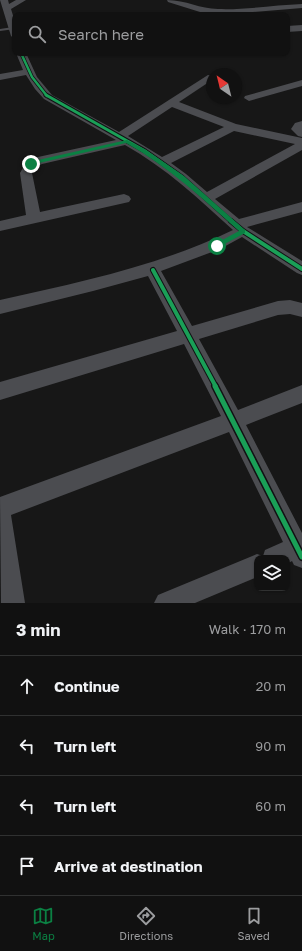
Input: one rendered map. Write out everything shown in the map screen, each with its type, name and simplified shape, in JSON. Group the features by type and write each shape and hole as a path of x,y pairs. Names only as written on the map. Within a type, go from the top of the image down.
{"street":[{"path":"12,26 5,7 22,0"},
{"path":"171,0 203,10 218,12 302,6"},
{"path":"290,29 302,28"},
{"path":"22,56 28,72 38,88 48,97 123,139 182,177 239,228 302,269"},
{"path":"0,77 28,72"},
{"path":"34,219 26,173 31,164 123,139 171,102 206,79"},
{"path":"249,98 302,83"},
{"path":"171,102 233,127 302,143"},
{"path":"302,124 297,129 302,134"},
{"path":"161,163 233,127"},
{"path":"206,198 302,143"},
{"path":"0,226 124,199"},
{"path":"0,307 153,270 217,246 239,228 302,208"},
{"path":"153,270 189,334 300,553 289,555"},
{"path":"0,391 278,308 290,307 302,310"},
{"path":"0,508 234,422 302,394"},
{"path":"0,513 13,603"},
{"path":"166,603 254,566"}],"lane":[{"path":"0,30 12,32"}],"cycle path":[{"path":"22,56 32,77 48,97 145,151 182,177 243,231 302,269"},
{"path":"153,270 234,421 302,557"}],"route":[{"path":"31,164 38,161 127,141 145,151 182,177 243,232 217,246"}]}
